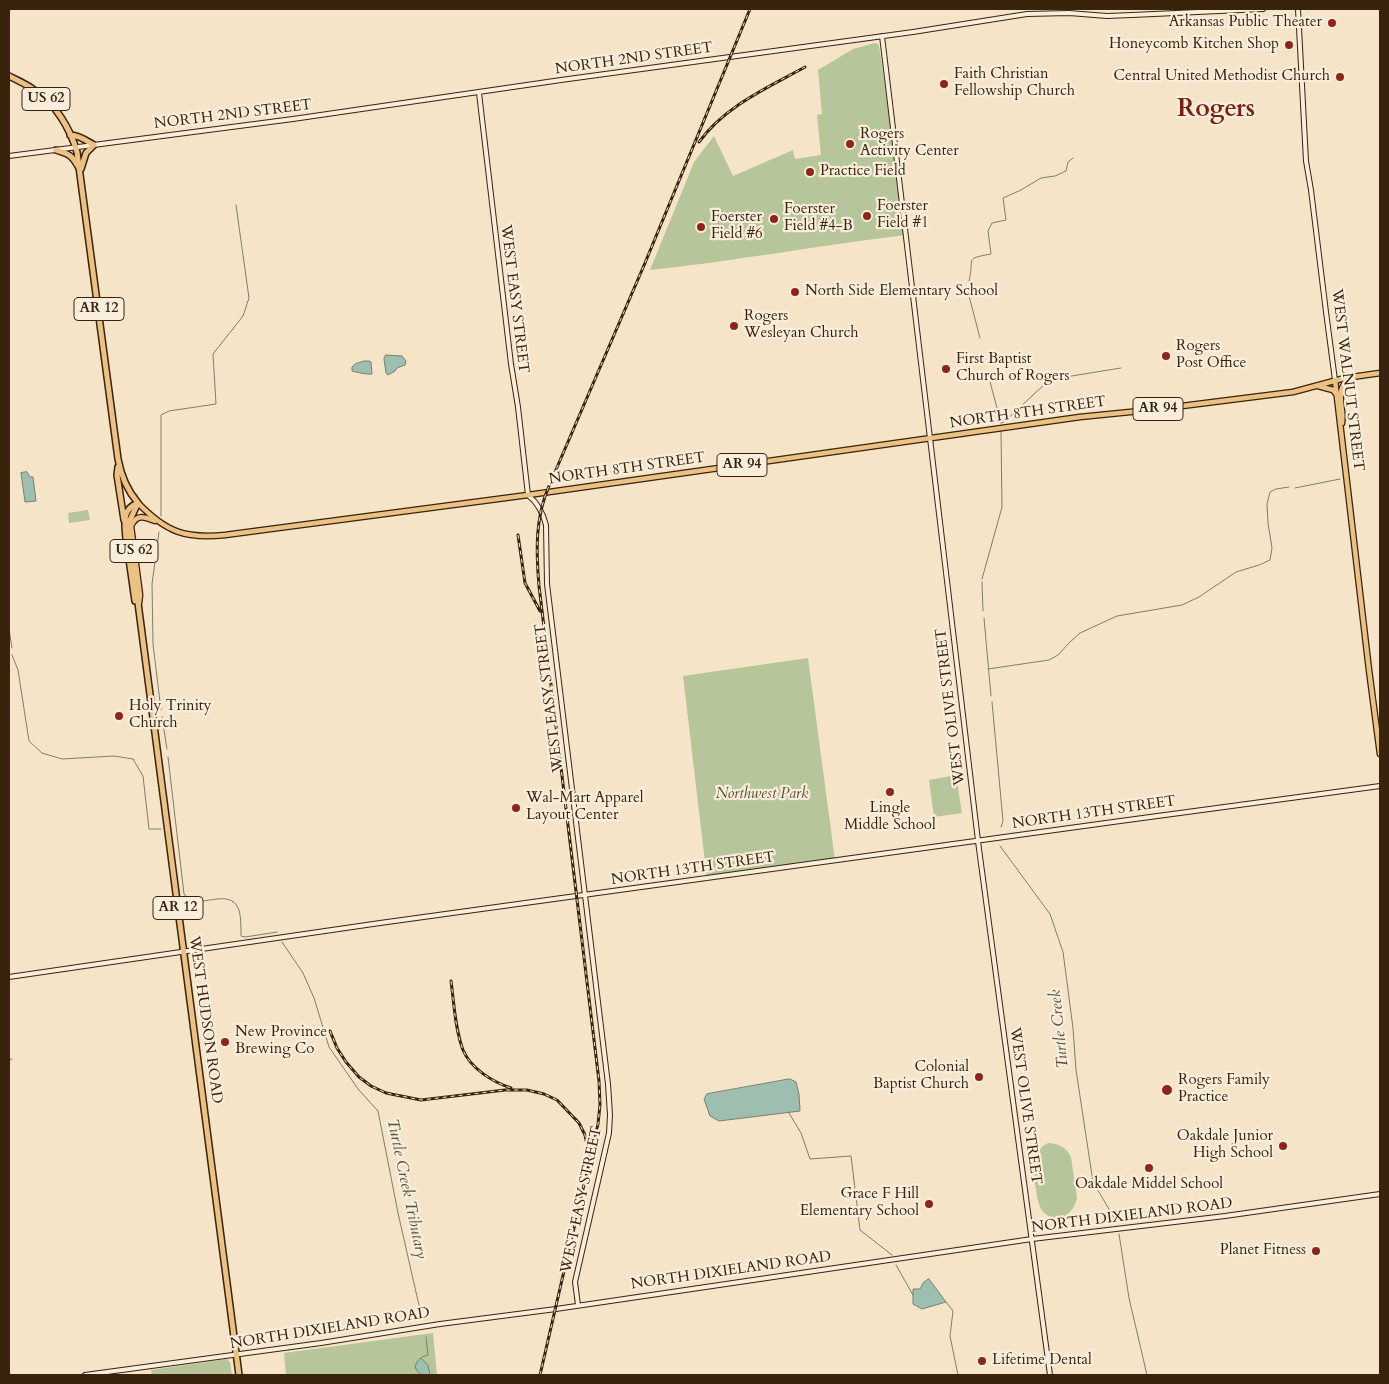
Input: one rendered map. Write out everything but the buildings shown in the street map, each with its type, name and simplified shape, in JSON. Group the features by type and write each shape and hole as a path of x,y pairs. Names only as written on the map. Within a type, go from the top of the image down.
{"highway":[{"name":"US 62","path":"9,76 33,89 53,107 60,116 76,147"},
{"path":"70,135 77,135 94,145 86,153 80,170"},
{"name":"AR 12","path":"76,147 118,459 123,479 138,503"},
{"path":"56,150 72,157 80,170"},
{"name":"AR 12","path":"118,459 117,475 124,522"},
{"path":"124,522 127,510 132,505 138,503"},
{"name":"WEST HUDSON ROAD","path":"138,503 130,516 129,528 138,609 239,1375"},
{"name":"WEST HUDSON ROAD","path":"124,522 134,598 138,609"}],"main road":[{"path":"1026,9 1027,14"},
{"name":"NORTH 2ND STREET","path":"9,156 293,119 1027,14 1064,13 1122,16 1263,9"},
{"name":"WEST WALNUT STREET","path":"1298,9 1306,162 1312,190 1336,380 1380,754"},
{"name":"WEST OLIVE STREET","path":"882,36 978,840 1050,1375"},
{"name":"WEST EASY STREET","path":"478,92 528,495 536,502 546,525 547,584 608,1084 609,1133 575,1282 578,1305"},
{"name":"NORTH 8TH STREET","path":"138,503 159,523 176,532 191,536 208,537 528,495 1080,417 1293,392 1336,380 1380,373"},
{"path":"1341,428 1343,416 1341,391 1350,377"},
{"path":"1317,386 1333,390 1337,395"},
{"name":"WEST HUDSON ROAD","path":"138,609 140,595 131,526 134,520 143,516 159,523"},
{"name":"NORTH 13TH STREET","path":"9,977 978,840 1380,786"},
{"name":"NORTH DIXIELAND ROAD","path":"86,1375 321,1343 440,1324 1032,1239 1225,1216 1380,1194"}],"green space":[{"path":"875,43 879,45 906,235 650,270 694,162 714,136 733,176 793,150 795,159 821,155 817,115 822,114 818,70 853,49"},
{"path":"88,510 90,520 69,523 68,513"},
{"name":"Northwest Park","path":"808,658 835,860 707,879 683,676"},
{"path":"956,775 962,813 934,817 929,780"},
{"path":"1048,1143 1062,1147 1071,1157 1077,1198 1071,1211 1061,1218 1049,1217 1044,1213 1040,1207 1036,1190 1034,1159 1039,1150"},
{"path":"433,1333 437,1375 286,1375 284,1353"},
{"path":"227,1359 230,1362 232,1375 152,1375 151,1370"}],"shaded area":[{"path":"386,355 402,356 406,361 405,365 388,375 384,359"},
{"path":"364,361 371,362 372,374 352,371 352,367 355,364"},
{"path":"27,472 30,477 33,477 36,501 25,502 21,473"},
{"path":"790,1079 796,1082 800,1111 719,1121 710,1116 704,1099 707,1094"},
{"path":"929,1279 946,1302 922,1309 913,1304 913,1289 920,1289 923,1283"},
{"path":"421,1358 428,1365 430,1375 421,1374 415,1367"}],"waterway":[{"name":"Turtle Creek","path":"969,281 973,259 991,254 988,231 992,223 1006,220 1003,198 1041,178 1055,176 1066,171 1068,162 1073,158"},
{"name":"Turtle Creek Tributary","path":"161,516 161,415 169,411 216,404 213,354 243,316 249,298 236,205"},
{"name":"Turtle Creek","path":"967,288 980,338"},
{"path":"1001,423 1047,382 1053,379 1121,368"},
{"name":"Turtle Creek","path":"989,378 1001,423"},
{"name":"Turtle Creek","path":"982,579 1002,507 1001,431"},
{"name":"Turtle Creek Tributary","path":"1295,488 1340,479"},
{"name":"Turtle Creek Tributary","path":"988,669 1049,660 1058,655 1080,633 1117,616 1182,605 1199,597 1236,572 1270,560 1272,548 1267,504 1270,492 1289,487"},
{"name":"Turtle Creek Tributary","path":"159,532 152,584 153,644 161,710"},
{"name":"Turtle Creek","path":"982,582 983,611"},
{"name":"Turtle Creek","path":"984,618 991,696"},
{"name":"Turtle Creek Tributary","path":"9,629 12,648"},
{"name":"Turtle Creek Tributary","path":"12,655 18,670 29,741 42,753 62,759 114,756 133,759 143,776 149,829 161,829"},
{"name":"Turtle Creek","path":"992,702 1003,821 1001,827"},
{"name":"Turtle Creek Tributary","path":"162,717 167,749"},
{"name":"Turtle Creek Tributary","path":"168,757 184,894 190,900 195,901 223,899 234,902 240,913 241,936 277,932"},
{"name":"Turtle Creek","path":"1000,846 1050,914 1063,952 1073,1028 1076,1070 1093,1182 1116,1221"},
{"name":"Turtle Creek Tributary","path":"282,942 303,973 314,998 329,1047 358,1089 378,1111 398,1213 423,1318"},
{"name":"Turtle Creek Tributary","path":"789,1113 801,1133 810,1159 851,1156 860,1230 892,1255"},
{"name":"Turtle Creek","path":"1119,1234 1129,1298 1147,1375"},
{"name":"Turtle Creek Tributary","path":"896,1265 913,1295"},
{"name":"Turtle Creek Tributary","path":"946,1302 953,1311 950,1336 958,1375"},
{"name":"Turtle Creek Tributary","path":"422,1357 428,1355 426,1337"}],"railway":[{"path":"540,1375 598,1124 600,1105 599,1081 539,586 537,560 539,522 544,498 645,263 750,9"},
{"path":"699,142 709,129 734,108 762,90 805,67"},
{"path":"518,535 525,583 540,611"},
{"path":"451,981 455,1016 463,1050 471,1063 483,1074 511,1088"},
{"path":"330,1031 337,1048 359,1077 371,1086 386,1093 421,1100 505,1090 527,1090 544,1094 557,1100 579,1123 585,1135 589,1155"}],"place":[{"name":"Arkansas Public Theater","path":"1332,23"},
{"name":"Honeycomb Kitchen Shop","path":"1289,45"},
{"name":"Central United Methodist Church","path":"1340,77"},
{"name":"Faith Christian Fellowship Church","path":"944,84"},
{"name":"Rogers Activity Center","path":"850,144"},
{"name":"Practice Field","path":"810,172"},
{"name":"Foerster Field #1","path":"867,216"},
{"name":"Foerster Field #4-B","path":"774,219"},
{"name":"Foerster Field #6","path":"701,227"},
{"name":"North Side Elementary School","path":"795,292"},
{"name":"Rogers Wesleyan Church","path":"734,326"},
{"name":"Rogers Post Office","path":"1166,356"},
{"name":"First Baptist Church of Rogers","path":"946,369"},
{"name":"Holy Trinity Church","path":"119,716"},
{"name":"Lingle Middle School","path":"890,792"},
{"name":"Wal-Mart Apparel Layout Center","path":"516,808"},
{"name":"New Province Brewing Co","path":"225,1042"},
{"name":"Colonial Baptist Church","path":"979,1077"},
{"name":"Rogers Family Practice","path":"1167,1090"},
{"name":"Oakdale Junior High School","path":"1283,1146"},
{"name":"Oakdale Middel School","path":"1149,1168"},
{"name":"Grace F Hill Elementary School","path":"929,1204"},
{"name":"Planet Fitness","path":"1316,1251"},
{"name":"Lifetime Dental","path":"982,1361"}],"district":[{"name":"Rogers","path":"1216,110"}]}
